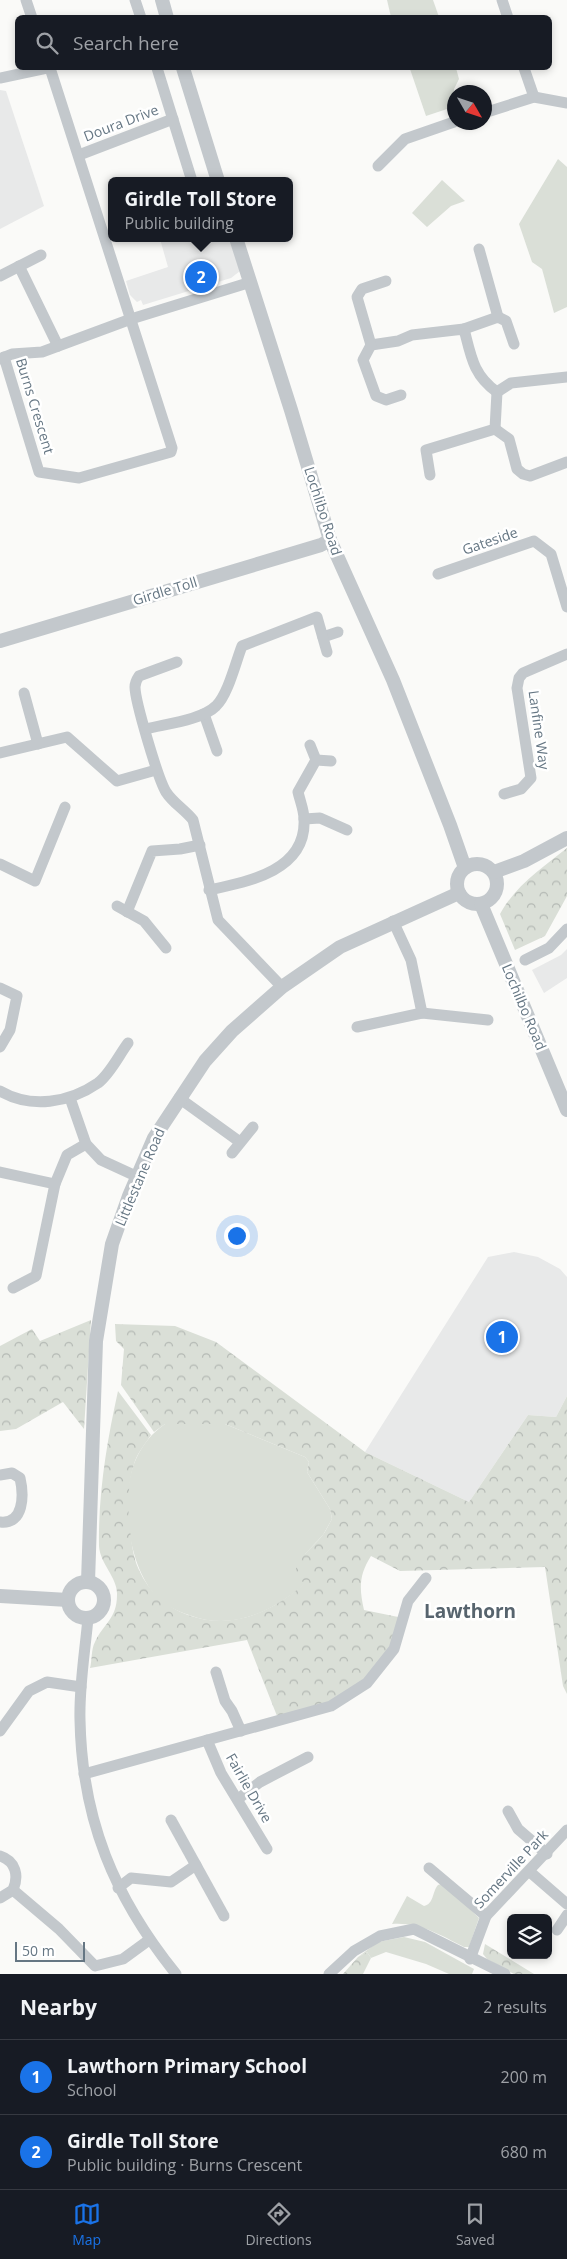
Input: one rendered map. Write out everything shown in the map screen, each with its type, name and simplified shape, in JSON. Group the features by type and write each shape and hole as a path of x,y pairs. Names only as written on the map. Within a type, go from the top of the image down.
{"street":[{"path":"26,0 31,15"},
{"path":"135,0 140,15"},
{"path":"162,0 166,15"},
{"path":"502,0 507,15"},
{"path":"0,78 38,70"},
{"path":"49,70 79,155 131,319"},
{"path":"158,70 191,177"},
{"path":"184,70 217,177"},
{"path":"525,70 534,97"},
{"path":"492,110 534,97 567,103"},
{"name":"Doura Drive","path":"79,155 173,119"},
{"path":"378,166 405,138 447,124"},
{"name":"Lochlibo Road","path":"237,242 330,540 394,680 453,832 470,866"},
{"path":"479,249 498,317"},
{"path":"0,276 41,255"},
{"path":"19,266 58,346"},
{"path":"386,281 362,289 357,297 371,345 363,360 376,396 386,400 401,395"},
{"name":"Burns Crescent","path":"131,319 172,448 167,455 79,478 39,472 2,358 12,354 42,352 131,319 251,282"},
{"path":"371,345 398,341 412,335 464,329 498,317 506,321 514,344"},
{"path":"464,329 477,372 482,381 497,392"},
{"path":"497,392 512,383 567,377"},
{"path":"495,429 497,392"},
{"path":"495,429 508,439 517,469 523,474 530,476 567,462"},
{"path":"430,475 426,450 495,429"},
{"name":"Girdle Toll","path":"0,641 321,545 330,540"},
{"name":"Gateside","path":"438,574 534,541 551,554 567,608"},
{"path":"313,606 327,652"},
{"path":"146,729 204,714 216,707 242,646 317,617"},
{"path":"323,637 338,632"},
{"name":"Lanfine Way","path":"504,794 521,789 531,778 517,688 519,678 523,673 567,654"},
{"path":"177,662 138,676 136,681 136,696 156,770 173,802 184,809 193,820 218,920 282,987"},
{"path":"24,693 38,744"},
{"path":"204,714 217,751"},
{"path":"0,754 68,737 117,782 156,770"},
{"path":"310,745 316,760"},
{"path":"316,760 331,760"},
{"path":"209,890 256,880 290,858 298,846 304,819 298,792 316,760"},
{"path":"0,864 35,881 65,808"},
{"path":"304,819 320,818 347,830"},
{"path":"496,877 567,838"},
{"path":"166,948 144,921 122,909 152,851 200,845"},
{"path":"483,864 496,877 497,890 491,899 481,904 467,902 459,893 457,882 470,866 483,864"},
{"name":"Littlestane Road","path":"88,1582 96,1341 112,1244 154,1138 205,1060 232,1031 282,987 340,947 393,921 459,893"},
{"name":"Lochilbo Road","path":"481,904 567,1110"},
{"path":"393,921 411,960 422,1013"},
{"path":"525,960 549,948 567,930"},
{"path":"0,988 17,996 10,1030 0,1047"},
{"path":"357,1028 422,1013 488,1020"},
{"path":"0,1090 27,1102 70,1098 99,1082 128,1043"},
{"path":"70,1098 86,1144 101,1160 138,1177"},
{"path":"179,1098 240,1142"},
{"path":"232,1153 253,1127"},
{"path":"13,1288 36,1276 56,1184 67,1155 86,1144"},
{"path":"1,1176 56,1184"},
{"path":"0,1475 12,1473 20,1478 21,1483 20,1511 17,1517 11,1522 0,1522"},
{"path":"84,1774 331,1706 367,1683 394,1649 408,1601 426,1578"},
{"path":"88,1582 100,1587 105,1602 100,1612 88,1618 76,1615 69,1606 68,1600 74,1586 88,1582"},
{"path":"0,1596 68,1600"},
{"path":"88,1618 81,1687 80,1721 89,1809 118,1888 149,1940 176,1974"},
{"path":"216,1672 224,1700 232,1710 241,1731"},
{"path":"0,1731 4,1718 29,1691 47,1682 81,1687"},
{"name":"Fairlie Drive","path":"207,1740 221,1773 267,1849"},
{"path":"238,1799 260,1782 308,1757"},
{"path":"508,1811 518,1829 547,1854"},
{"path":"171,1820 224,1916"},
{"name":"Somerville Park","path":"470,1958 486,1916 547,1854 567,1830"},
{"path":"0,1856 12,1863 15,1870 16,1883 13,1890 0,1898"},
{"path":"118,1888 131,1878 171,1882 196,1865"},
{"path":"429,1868 486,1916"},
{"path":"530,1872 567,1904"},
{"path":"13,1890 59,1929 95,1970 123,1959 149,1940"},
{"path":"558,1930 567,1915"},
{"path":"329,1974 354,1951 380,1936 414,1929 506,1974"}],"shaded area":[{"path":"0,90 6,91 44,206 0,229"},
{"path":"161,242 230,242 240,271 231,278 143,305 141,300 137,302 130,295 126,281 168,267"},
{"path":"567,949 567,978 544,993 532,970 561,955"},
{"path":"514,1252 538,1257 560,1269 567,1277 567,1396 556,1417 528,1415 469,1502 365,1452 488,1257"}],"green space":[{"path":"387,0 433,0 438,15 391,15"},
{"path":"410,70 457,70 459,79 456,85 447,85 447,109 426,116"},
{"path":"558,159 567,167 567,307 554,313 542,269 532,262 519,224"},
{"path":"442,180 465,201 451,206 427,227 412,213"},
{"path":"567,848 567,896 545,936 515,950 500,914 522,886"},
{"path":"91,1320 84,1429 63,1402 16,1429 0,1431 0,1346 32,1329 40,1341"},
{"path":"115,1324 175,1326 216,1342 365,1452 469,1502 528,1415 556,1417 567,1396 567,1694 563,1686 545,1567 400,1571 371,1556 364,1569 361,1582 364,1610 403,1618 394,1649 367,1683 331,1706 279,1721 247,1640 90,1668 94,1645 115,1610 117,1595 115,1583 100,1553 99,1526 104,1468 118,1391 151,1435 136,1458 130,1483 129,1521 135,1559 143,1578 153,1592 172,1608 188,1615 220,1621 236,1620 266,1610 293,1593 306,1582 296,1581 296,1568 303,1556 318,1541 332,1519 330,1509 307,1472 309,1462 305,1457 225,1424 165,1424 154,1432 121,1385 124,1349 116,1341"},
{"path":"165,1424 225,1424 305,1457 309,1462 307,1472 330,1509 332,1519 323,1535 305,1554 307,1582 281,1602 267,1610 237,1620 205,1620 180,1612 163,1603 146,1583 133,1549 129,1530 128,1492 136,1459 152,1435"},
{"path":"444,1883 479,1918 469,1947 464,1947 421,1927 392,1924 407,1896 424,1906 427,1905 430,1903 438,1885"},
{"path":"404,1937 425,1942 474,1969 472,1974 449,1974 426,1964 386,1952 371,1958 367,1952 358,1957 378,1942"},
{"path":"485,1944 534,1974 514,1974 487,1959 483,1954"},
{"path":"367,1952 371,1958 363,1974 343,1974 358,1957"}],"place":[{"name":"Girdle Toll Store","path":"201,277"},
{"name":"Lawthorn Primary School","path":"502,1337"}],"district":[{"name":"Lawthorn","path":"470,1611"}]}
